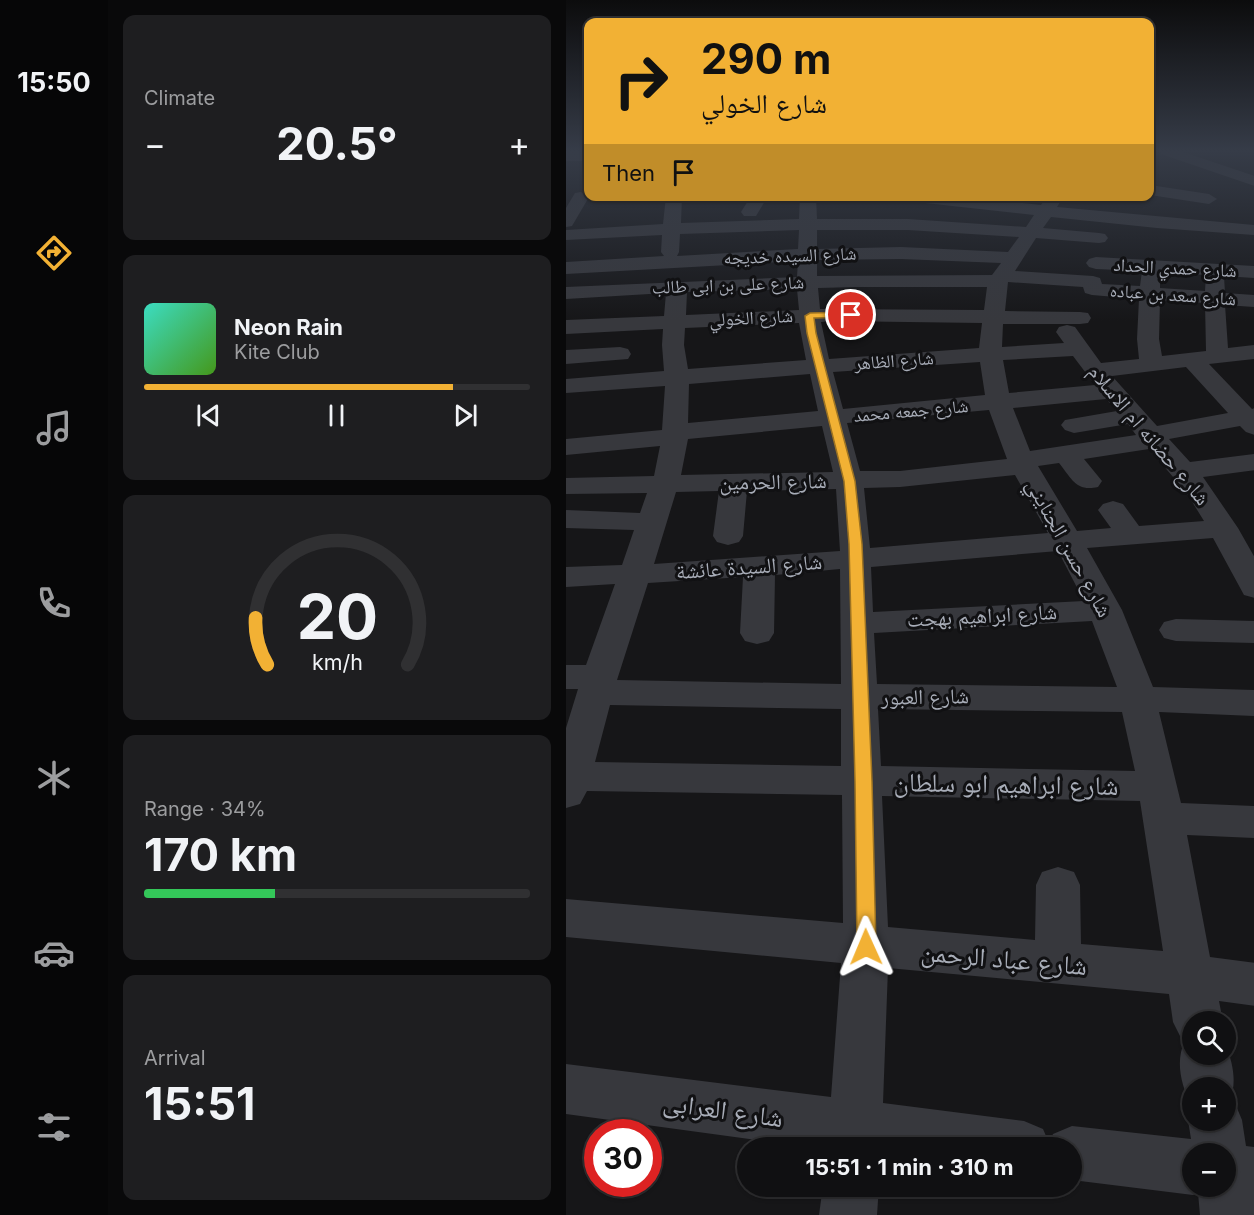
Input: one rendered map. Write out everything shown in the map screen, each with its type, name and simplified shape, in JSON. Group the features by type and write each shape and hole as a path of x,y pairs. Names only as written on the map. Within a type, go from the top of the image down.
{"street":[{"path":"566,222 573,208"},
{"path":"568,782 587,682 634,575 666,484 675,434 677,379 673,345 671,278 673,208"},
{"path":"750,212 753,208"},
{"path":"936,208 1024,243 1085,296 1102,218"},
{"path":"1220,208 1251,222"},
{"path":"1024,243 1102,218 1157,223 1251,222"},
{"path":"1151,363 1148,339 1157,223"},
{"path":"729,247 808,253 923,225 1024,243 1099,238"},
{"path":"566,235 671,229 808,253"},
{"name":"شارع على بن ابى طالب","path":"566,293 671,278 742,294 808,253 882,280 1024,243"},
{"name":"شارع السيده خديجه","path":"566,268 671,278 808,253 949,253 1024,243"},
{"name":"شارع حسن الجنايني","path":"1024,243 992,316 990,354 1000,404 1018,454 1070,543 1105,610 1134,683 1160,802 1196,1011"},
{"path":"808,253 820,366 849,481 855,559 864,781 866,947 855,1137"},
{"name":"شارع الخولي","path":"566,327 674,322 808,253 850,308 915,325 992,316 1085,296"},
{"path":"1215,263 1215,336 1218,356"},
{"name":"شارع حمدي الحداد","path":"1085,296 1152,267 1253,263"},
{"name":"شارع سعد بن عباده","path":"1085,296 1150,294 1254,301"},
{"name":"شارع حضانه ام الاسلام","path":"1085,296 1078,349 1145,430 1198,488 1236,540 1254,588"},
{"name":"شارع الظاهر","path":"566,386 820,366 876,373 938,368 990,354 1078,349"},
{"name":"شارع جمعه محمد","path":"566,447 603,432 675,434 836,425 1000,404 1103,381 1151,363 1254,352"},
{"path":"566,357 620,354"},
{"path":"1191,358 1252,420"},
{"name":"شارع الحرمين","path":"566,486 849,481 933,477 1072,437 1252,420"},
{"path":"836,425 910,427"},
{"path":"1072,437 1088,481"},
{"path":"935,454 1018,454"},
{"path":"1182,471 1254,462"},
{"path":"728,536 734,483"},
{"path":"1114,510 1132,537"},
{"path":"566,519 653,522"},
{"name":"شارع السيدة عائشة","path":"566,577 759,567 1132,537 1236,540"},
{"path":"757,633 759,567"},
{"name":"شارع ابراهيم بهجت","path":"858,622 1105,610"},
{"path":"1176,630 1254,632"},
{"name":"شارع العبور","path":"587,682 860,698 1138,698 1254,703"},
{"name":"شارع ابراهيم ابو سلطان","path":"568,782 864,781 1160,802 1254,822"},
{"path":"1058,885 1058,963"},
{"name":"شارع عباد الرحمن","path":"566,918 1191,975 1254,985"},
{"name":"شارع العرابى","path":"566,1089 849,1137"},
{"path":"1082,1154 1182,1166"},
{"path":"1236,1172 1254,1175"},
{"path":"848,1215 850,1197"},
{"path":"1227,1197 1229,1215"}],"route":[{"path":"851,315 810,316 812,333 849,481 855,544 864,781 866,947"}]}
